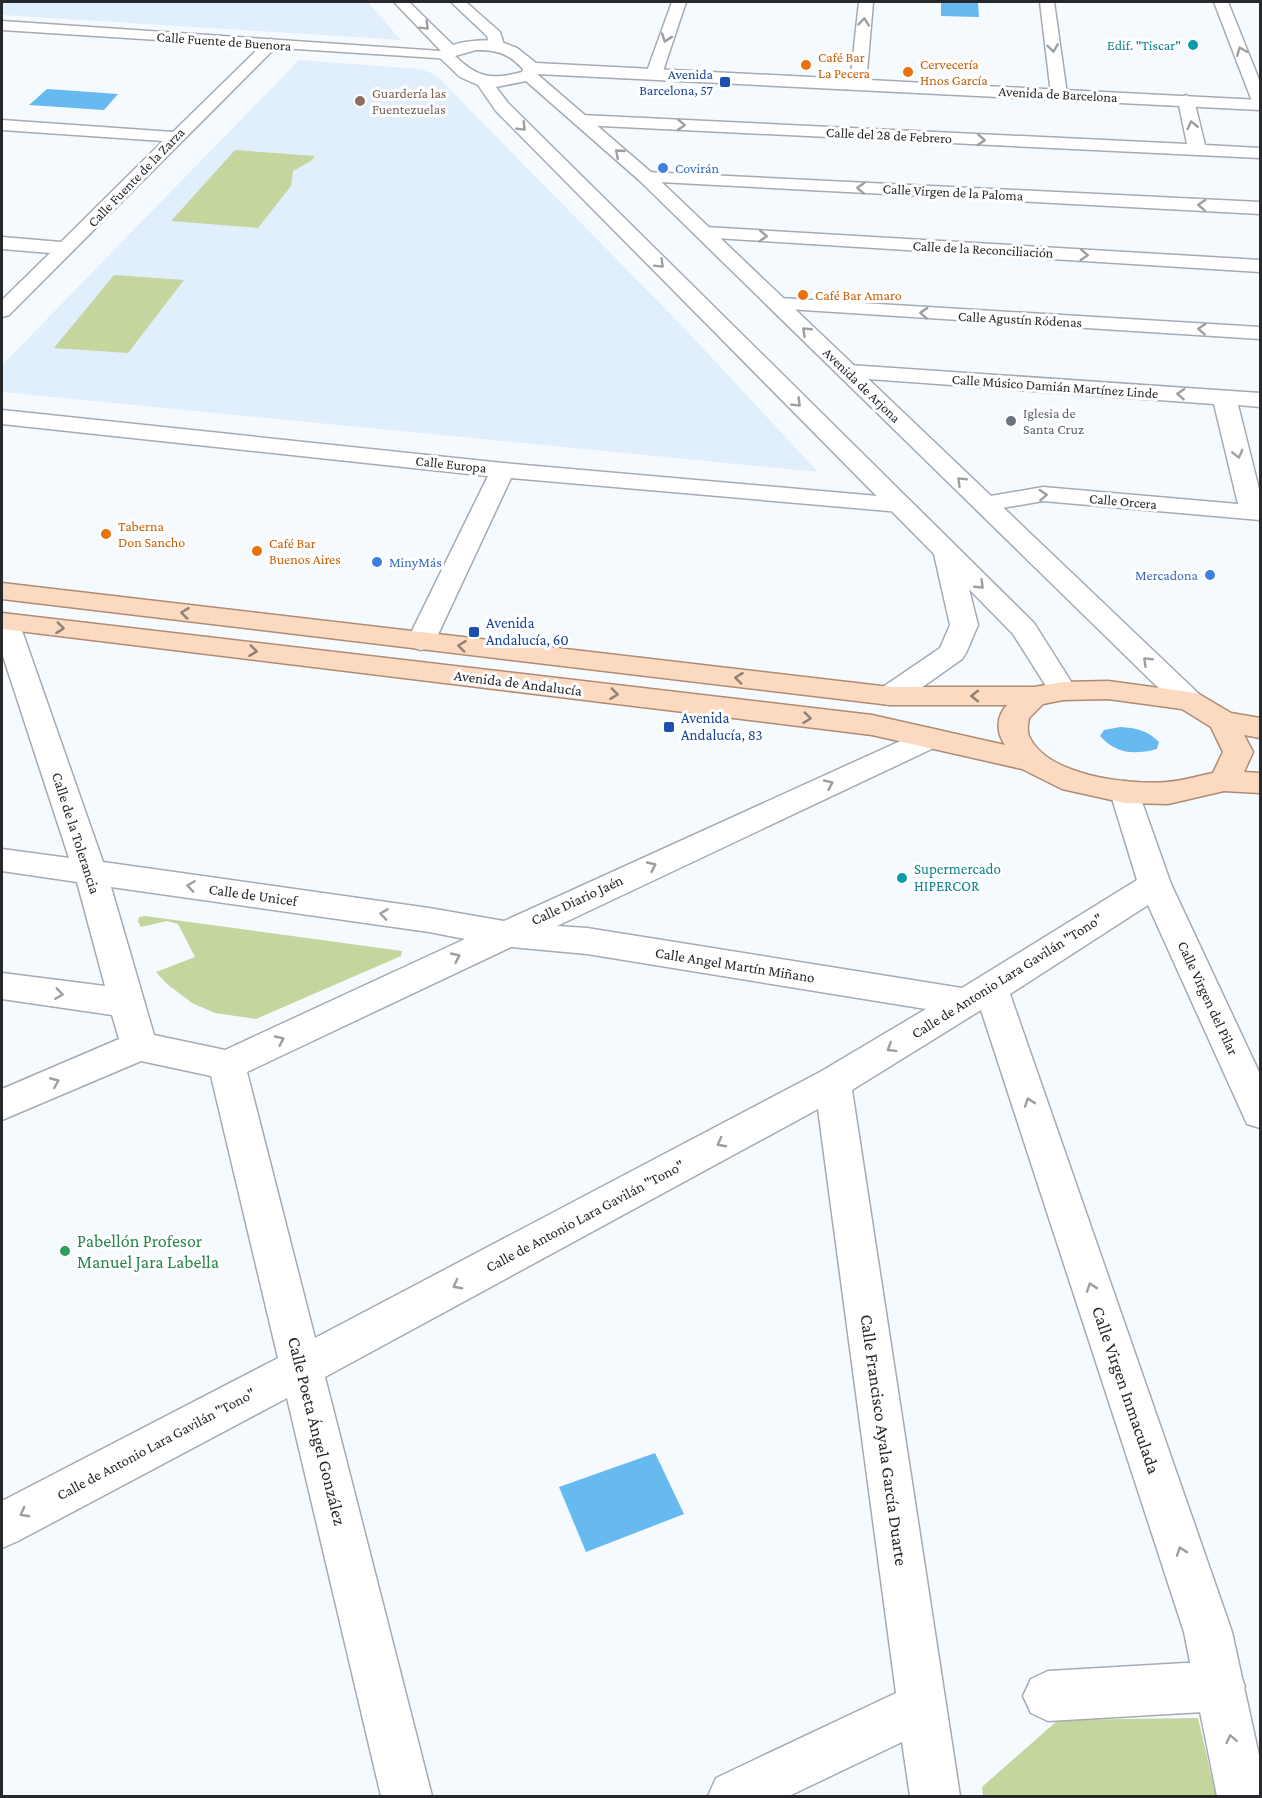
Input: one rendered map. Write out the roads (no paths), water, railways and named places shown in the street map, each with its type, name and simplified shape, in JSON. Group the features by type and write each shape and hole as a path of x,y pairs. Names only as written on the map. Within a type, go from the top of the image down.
{"main road":[{"name":"Avenida de Andalucía","path":"3,612 421,641 890,696 1034,696 1063,691 1108,690 1189,701"},
{"name":"Avenida de Andalucía","path":"3,612 872,725 1031,760"},
{"path":"1034,696 1014,715 1014,735 1031,760 1073,782 1125,792 1168,793 1224,781 1260,783"},
{"path":"1189,701 1223,721 1260,728"},
{"path":"1223,721 1238,752 1224,781"}],"street":[{"path":"401,2 462,73 484,82 502,108 1024,629 1063,691"},
{"path":"458,2 495,35 496,45"},
{"path":"654,74 679,2"},
{"path":"858,84 866,2"},
{"path":"1047,2 1059,94"},
{"path":"1221,2 1260,103"},
{"name":"Calle Fuente de Buenora","path":"2,26 448,54 471,46 496,45"},
{"name":"Calle Fuente de la Zarza","path":"2,311 271,44"},
{"name":"Avenida de Arjona","path":"496,45 510,48 530,72 705,233 1189,701"},
{"name":"Avenida de Barcelona","path":"484,82 510,81 530,72 654,74 1260,103"},
{"path":"1186,100 1197,150"},
{"name":"Calle del 28 de Febrero","path":"581,120 1260,153"},
{"path":"2,125 175,137"},
{"name":"Calle Virgen de la Paloma","path":"646,177 1260,208"},
{"name":"Calle de la Reconciliación","path":"705,233 1260,266"},
{"path":"2,243 67,248"},
{"name":"Calle Agustín Ródenas","path":"779,304 1260,333"},
{"name":"Calle Músico Damián Martínez Linde","path":"849,372 1260,400"},
{"path":"1224,397 1257,512"},
{"name":"Calle Europa","path":"2,417 502,470 900,505"},
{"path":"421,641 502,470"},
{"name":"Calle Orcera","path":"986,504 1043,494 1257,512"},
{"path":"890,696 952,654 961,633 964,625 947,554"},
{"name":"Calle de la Tolerancia","path":"3,612 90,872 139,1046"},
{"name":"Calle Diario Jaén","path":"227,1065 929,738"},
{"name":"Calle Virgen del Pilar","path":"1125,792 1155,884 1260,1113"},
{"name":"Calle de Unicef","path":"2,860 429,920 504,934"},
{"name":"Calle de Antonio Lara Gavilán \"Tono\"","path":"2,1525 302,1368 833,1083 1155,884"},
{"name":"Calle Angel Martín Miñano","path":"504,934 587,941 978,995"},
{"path":"2,986 127,1003"},
{"name":"Calle Virgen Inmaculada","path":"978,995 1208,1632 1243,1797"},
{"path":"2,1105 139,1046 227,1065"},
{"name":"Calle Poeta Ángel González","path":"227,1065 407,1797"},
{"name":"Calle Francisco Ayala García Duarte","path":"833,1083 935,1797"},
{"path":"1048,1696 1220,1686"},
{"path":"734,1797 922,1706"}],"water":[{"path":"941,2 978,2 979,17 941,16"},
{"path":"47,89 118,94 104,110 29,105"},
{"path":"1120,727 1146,732 1159,742 1157,749 1141,752 1119,750 1100,736 1104,730"},
{"path":"655,1453 684,1514 586,1552 559,1487"}],"place":[{"name":"Edif. \"Tiscar\"","path":"1193,45"},
{"name":"Café Bar La Pecera","path":"806,65"},
{"name":"Cervecería Hnos García","path":"908,72"},
{"name":"Avenida Barcelona, 57","path":"725,82"},
{"name":"Guardería las Fuentezuelas","path":"360,101"},
{"name":"Covirán","path":"663,168"},
{"name":"Café Bar Amaro","path":"803,295"},
{"name":"Iglesia de Santa Cruz","path":"1011,421"},
{"name":"Taberna Don Sancho","path":"106,534"},
{"name":"Café Bar Buenos Aires","path":"257,551"},
{"name":"MinyMás","path":"377,562"},
{"name":"Mercadona","path":"1210,575"},
{"name":"Avenida Andalucía, 60","path":"474,632"},
{"name":"Avenida Andalucía, 83","path":"669,727"},
{"name":"Supermercado HIPERCOR","path":"902,878"},
{"name":"Pabellón Profesor Manuel Jara Labella","path":"65,1251"}]}
